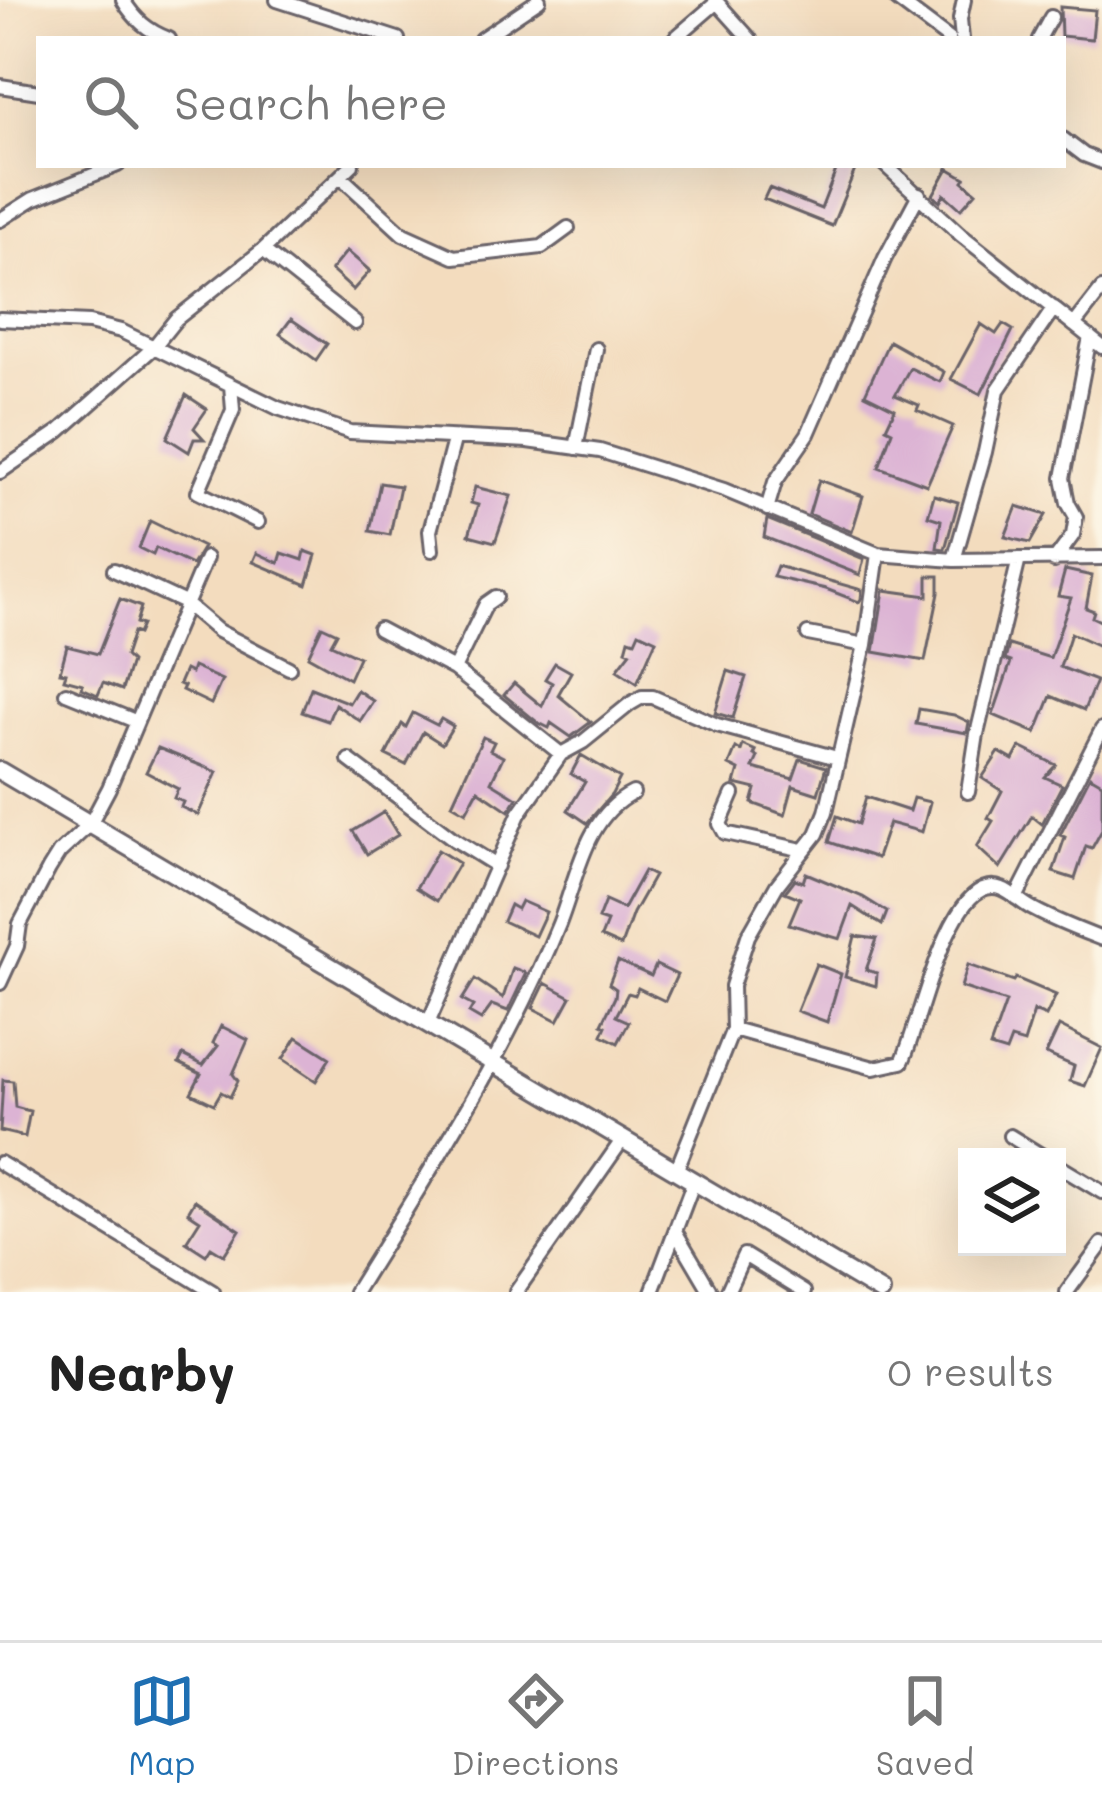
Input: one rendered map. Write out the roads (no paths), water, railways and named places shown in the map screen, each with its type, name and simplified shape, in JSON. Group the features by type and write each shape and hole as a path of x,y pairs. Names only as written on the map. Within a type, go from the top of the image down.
{"street":[{"path":"123,0 132,16 160,36"},
{"path":"278,0 389,36"},
{"path":"485,36 539,0"},
{"path":"897,0 945,36"},
{"path":"962,36 964,0"},
{"path":"677,36 716,1 747,36"},
{"path":"1041,36 1052,17"},
{"path":"0,86 36,92"},
{"path":"1066,141 1102,162"},
{"path":"0,220 34,199 111,168"},
{"path":"0,472 60,431 152,349 176,320 263,250 349,168"},
{"path":"889,168 962,235 1102,347"},
{"path":"341,177 404,234 454,257 542,247 568,228"},
{"path":"767,509 775,482 808,434 919,194"},
{"path":"263,250 356,323"},
{"path":"1073,325 1102,289"},
{"path":"954,560 998,390 1054,308"},
{"path":"0,319 89,323 121,331 278,408 350,432 600,451 724,490 878,554 954,560 1102,559"},
{"path":"1054,561 1072,536 1076,517 1067,502 1064,478 1090,338"},
{"path":"576,448 596,349"},
{"path":"230,386 233,410 198,492 258,522"},
{"path":"432,550 430,531 454,440"},
{"path":"676,1171 733,1029 730,1000 741,953 777,885 826,812 865,645 878,554"},
{"path":"0,983 20,924 49,869 90,824 206,558"},
{"path":"968,792 1019,559"},
{"path":"114,570 185,603 218,631 289,668"},
{"path":"454,669 486,604 496,597"},
{"path":"379,629 454,669 561,754"},
{"path":"808,634 865,645"},
{"path":"66,693 135,721"},
{"path":"429,1021 519,814 561,754 642,697 653,697 717,725 837,758"},
{"path":"1016,898 1102,729"},
{"path":"349,760 497,866"},
{"path":"0,770 881,1292"},
{"path":"355,1292 496,1064 560,921 580,860 614,802 633,793"},
{"path":"733,794 720,824 725,833 803,850"},
{"path":"733,1029 874,1068 902,1062 946,934 975,890 987,886 1000,888 1102,939"},
{"path":"1010,1136 1029,1148"},
{"path":"517,1292 622,1139"},
{"path":"0,1163 213,1292"},
{"path":"1066,1170 1102,1192"},
{"path":"652,1292 694,1181"},
{"path":"675,1231 711,1292"},
{"path":"1067,1292 1102,1244"},
{"path":"727,1292 744,1255 804,1292"},
{"path":"777,1292 790,1283"}]}
